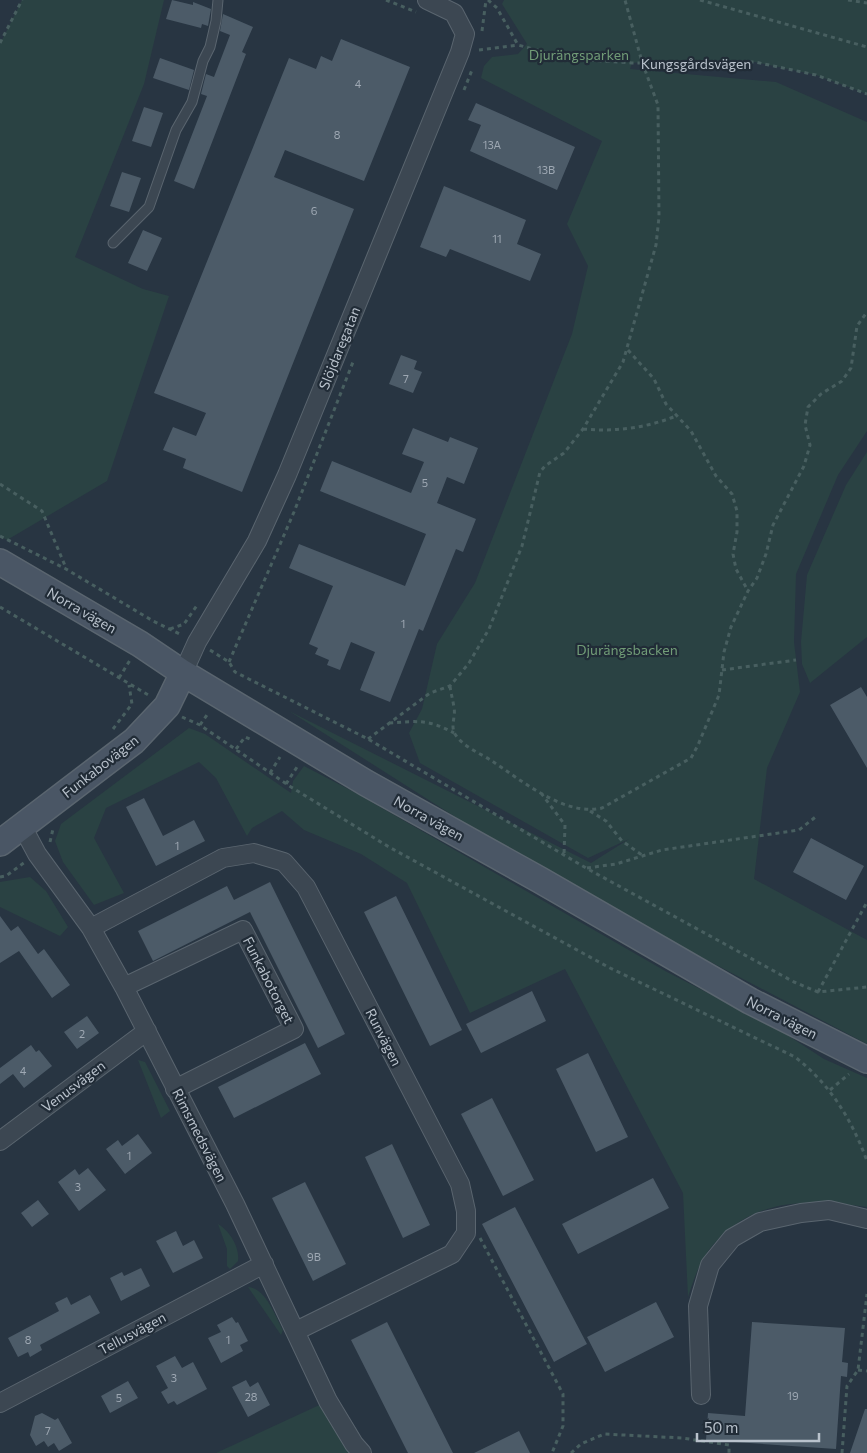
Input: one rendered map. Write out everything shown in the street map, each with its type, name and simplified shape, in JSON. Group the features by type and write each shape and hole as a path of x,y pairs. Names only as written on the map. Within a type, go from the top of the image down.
{"main road":[{"name":"Norra vägen","path":"0,562 140,644 183,673 366,783 540,880 750,1001 858,1067"},
{"name":"Funkabovägen","path":"0,844 134,741 166,706 183,673"}],"street":[{"name":"Slöjdaregatan","path":"183,673 197,642 257,540 295,457 460,52 464,34 454,13 427,0"},
{"name":"Rimsmedsvägen","path":"22,826 38,854 91,928 124,987 264,1264 328,1401 354,1444 362,1453"},
{"name":"Runvägen","path":"91,928 223,858 254,853 284,862 306,887 460,1184 466,1211 466,1233 452,1254 296,1331"},
{"name":"Funkabotorget","path":"124,987 243,930 294,1029 176,1089"},
{"name":"Venusvägen","path":"0,1141 147,1031"},
{"path":"700,1395 698,1306 710,1266 732,1238 760,1222 829,1210 867,1219"},
{"name":"Tellusvägen","path":"0,1403 264,1264"}],"lane":[{"path":"112,243 149,207 176,130 192,102 212,38 218,0"}],"path":[{"path":"0,44 22,0"},
{"path":"479,50 518,45 497,8 488,0"},
{"path":"368,739 430,693 450,686 469,663 489,629 522,546 540,472 564,452 584,428 624,362 656,245 659,218 658,105 642,62 626,0"},
{"path":"700,0 867,47"},
{"path":"848,0 867,3"},
{"name":"Kungsgårdsvägen","path":"518,45 572,59 632,63 754,62 816,75 867,94"},
{"path":"590,811 602,808 691,758 719,695 731,627 748,591 757,578 766,554 773,525 804,466 810,445 805,425 808,407 821,394 842,381 851,368 858,326 867,312"},
{"path":"628,350 654,379 666,404 691,431 716,476 732,494 738,532 733,554 736,569 748,591"},
{"path":"584,428 633,428 656,424 676,416"},
{"path":"0,484 42,511 66,569"},
{"path":"0,536 66,569 180,634"},
{"path":"169,629 184,624 201,600"},
{"path":"0,607 129,684"},
{"path":"722,670 796,660"},
{"path":"229,662 235,672 368,739 586,868 794,982 818,992 867,987"},
{"path":"450,686 451,700 455,709 452,723 455,734"},
{"path":"184,718 200,725 286,784 389,847 610,968 795,1057 812,1070 830,1090 845,1112 865,1152 867,1161"},
{"path":"388,723 420,721 436,723 455,734 466,746 524,785 560,802 590,811 606,821 622,842 642,856"},
{"path":"236,750 245,737 259,744"},
{"path":"270,773 280,757"},
{"path":"286,784 297,767"},
{"path":"541,793 565,825 564,855"},
{"path":"586,868 616,864 662,850 799,830 818,815"},
{"path":"0,877 6,876 24,863"},
{"path":"818,992 867,902"},
{"path":"830,1090 858,1067"},
{"path":"466,1211 562,1394 563,1426 552,1453"},
{"path":"842,1453 847,1386 858,1370 867,1294"},
{"path":"858,1370 867,1371"},
{"path":"571,1453 581,1444 604,1434 682,1438 730,1445 729,1453"}],"green space":[{"path":"22,0 164,0 144,84 75,257 143,289 169,296 107,481 7,540 0,536 0,44"},
{"name":"Djurängsbacken","path":"504,0 867,0 867,94 816,75 755,62 643,62 632,63 630,69 776,82 867,122 867,431 838,475 796,574 794,642 800,692 767,768 754,879 867,940 867,1044 553,879 289,711 591,863 629,839 588,858 420,763 409,733 422,709 437,644 475,583 572,334 588,266 567,224 602,141 481,78 484,66 492,57 518,54 527,44 502,4"},
{"path":"867,452 867,637 810,683 802,664 801,642 807,575 846,485"},
{"path":"189,728 205,734 291,793 293,781 304,766 354,792 667,972 778,1029 824,1059 867,1078 867,1207 804,1203 784,1205 747,1217 730,1229 704,1256 688,1297 683,1193 565,969 470,1013 407,883 361,854 304,830 282,811 252,828 247,836 216,778 199,762 106,808 94,838 124,893 94,905 63,862 55,841 61,824"},
{"path":"30,877 46,891 68,927 60,936 0,907 0,882"},
{"path":"138,1060 145,1062 170,1111 161,1118"},
{"path":"218,1224 230,1235 236,1245 238,1261 230,1269 227,1266 227,1249"},
{"path":"248,1287 260,1292 265,1297 283,1330 281,1335"},
{"path":"328,1401 362,1453 216,1453"}],"building":[{"path":"172,0 193,5 193,2 211,9 208,26 202,24 201,28 166,19"},
{"path":"223,14 253,27 242,52 246,54 194,189 174,181 207,96 201,94 206,74 214,77 230,35 220,31"},
{"path":"341,39 410,67 364,181 285,150 274,177 354,209 242,492 183,468 186,459 163,450 173,427 196,436 206,413 154,393 289,58 316,69 321,56 332,61"},
{"path":"160,58 194,70 189,90 153,78"},
{"path":"476,103 575,147 557,190 470,151 481,125 468,120"},
{"path":"144,107 163,113 151,147 132,141"},
{"path":"122,172 141,178 129,212 110,206"},
{"path":"444,186 526,220 517,244 541,254 530,281 450,249 446,257 420,247"},
{"path":"143,230 162,238 147,271 128,263"},
{"path":"401,355 417,361 414,369 422,372 413,393 389,384"},
{"path":"413,428 448,442 450,437 478,448 464,484 447,477 437,503 476,519 463,552 456,549 423,631 419,629 390,702 360,690 375,652 351,642 340,670 327,665 329,660 315,654 318,648 309,644 333,586 289,568 299,544 405,586 426,534 320,491 332,461 411,493 424,462 402,454"},
{"path":"861,687 867,697 867,768 830,705"},
{"path":"144,798 163,836 194,820 205,841 156,866 126,807"},
{"path":"811,838 864,866 846,900 793,872"},
{"path":"270,882 345,1034 318,1048 250,912 153,961 138,931 227,886 234,900"},
{"path":"396,896 462,1030 430,1046 364,912"},
{"path":"0,916 11,931 18,926 38,954 44,949 70,985 52,998 19,951 0,963"},
{"path":"532,991 546,1021 481,1053 466,1024"},
{"path":"87,1016 99,1033 77,1049 64,1032"},
{"path":"305,1043 321,1074 234,1118 218,1087"},
{"path":"31,1045 36,1052 39,1050 52,1066 24,1088 13,1074 0,1084 0,1068"},
{"path":"588,1053 628,1137 596,1152 556,1069"},
{"path":"492,1098 534,1180 503,1196 461,1114"},
{"path":"138,1134 152,1153 125,1174 106,1149 118,1140 122,1146"},
{"path":"392,1144 430,1225 403,1238 365,1157"},
{"path":"88,1168 106,1190 79,1211 58,1182 75,1169 79,1175"},
{"path":"653,1178 669,1208 578,1254 562,1224"},
{"path":"305,1182 346,1264 313,1281 272,1198"},
{"path":"38,1200 49,1214 32,1227 21,1213"},
{"path":"515,1207 587,1344 554,1362 482,1224"},
{"path":"176,1231 183,1246 194,1240 203,1258 173,1273 156,1241"},
{"path":"141,1268 150,1286 121,1301 110,1278 122,1272 124,1276"},
{"path":"90,1295 100,1313 40,1345 42,1350 30,1357 28,1352 18,1357 8,1338 59,1311 55,1303 67,1297 71,1305"},
{"path":"656,1302 674,1337 605,1372 587,1337"},
{"path":"232,1317 236,1323 238,1322 248,1341 240,1345 243,1351 221,1363 208,1338 221,1332 217,1325"},
{"path":"387,1322 453,1453 408,1453 351,1340"},
{"path":"752,1322 845,1328 842,1362 848,1363 847,1377 841,1376 836,1449 706,1440 708,1413 745,1416"},
{"path":"175,1356 182,1368 193,1362 207,1389 177,1405 174,1401 168,1404 161,1392 168,1388 156,1366"},
{"path":"246,1380 250,1387 258,1382 270,1405 248,1417 232,1387"},
{"path":"128,1381 138,1398 110,1413 101,1396"},
{"path":"865,1409 867,1409 867,1453 850,1453"},
{"path":"42,1413 55,1420 58,1418 72,1443 59,1451 54,1443 48,1447 44,1441 36,1446 30,1435 35,1416"},
{"path":"519,1431 530,1453 474,1453"}],"park label":[{"name":"Djurängsparken","path":"579,54"}]}
